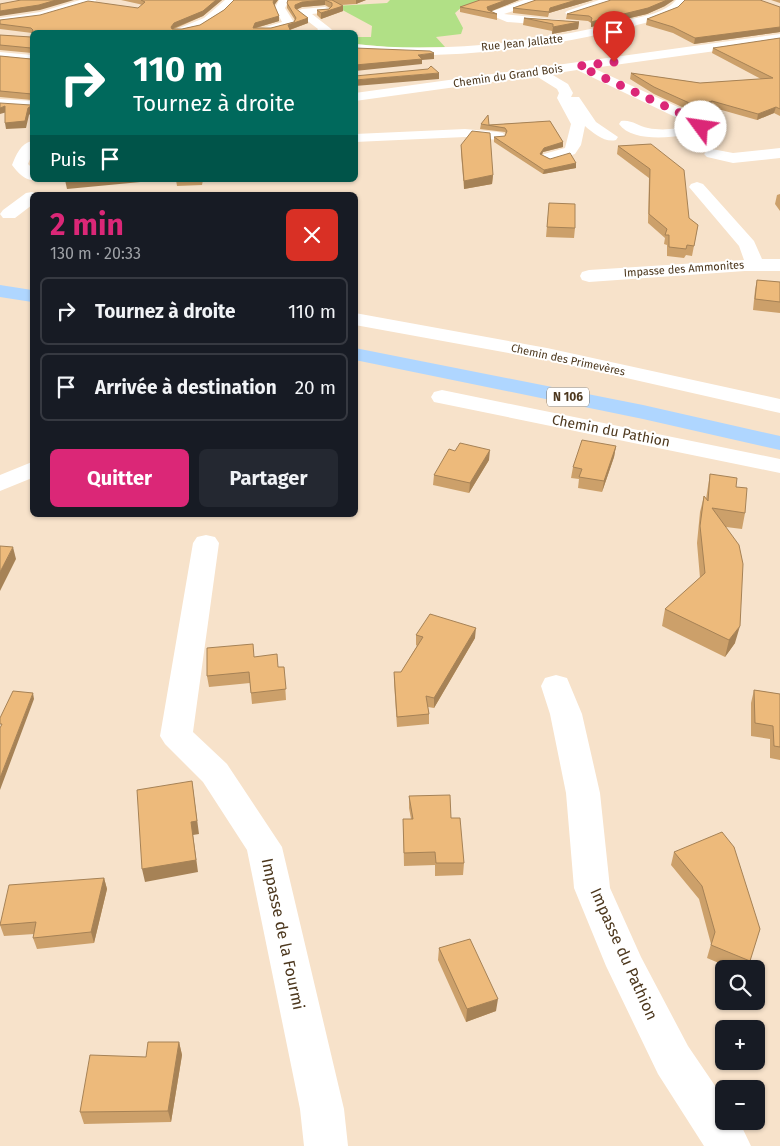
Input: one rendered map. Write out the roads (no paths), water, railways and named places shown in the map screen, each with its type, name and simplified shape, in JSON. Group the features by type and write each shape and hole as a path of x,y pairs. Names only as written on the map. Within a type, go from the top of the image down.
{"main road":[{"path":"0,280 30,285"},
{"path":"0,291 30,296"},
{"name":"N 106","path":"358,343 643,398 780,430"},
{"name":"N 106","path":"358,355 643,412 780,443"}],"street":[{"path":"0,21 41,15 91,0 103,2"},
{"path":"187,30 198,27 219,14 231,0"},
{"path":"284,0 280,8 282,14 289,21 287,26"},
{"path":"535,0 494,14 497,17 612,28"},
{"path":"538,21 610,0"},
{"name":"Rue Jean Jallatte","path":"358,48 414,52 541,42 612,28 667,11 680,4 682,0"},
{"path":"325,10 302,12 326,30"},
{"path":"269,30 287,26 300,30"},
{"name":"Chemin du Grand Bois","path":"358,97 780,38"},
{"path":"0,56 30,59"},
{"path":"579,66 697,121 701,127 690,130 653,132 636,130 626,124"},
{"path":"539,72 562,87 573,98 591,125 610,137"},
{"path":"549,157 570,151 574,145 578,124 564,98 566,93"},
{"path":"0,103 30,105"},
{"path":"16,104 30,114"},
{"path":"358,138 464,133 498,136"},
{"path":"30,148 20,165 30,174"},
{"path":"712,154 733,158 780,153"},
{"path":"39,182 46,188 40,192"},
{"path":"697,188 748,245 755,265"},
{"path":"9,214 30,198"},
{"name":"Impasse des Ammonites","path":"589,276 780,265"},
{"name":"Chemin des Primevères","path":"358,320 547,354 780,406"},
{"name":"Chemin du Pathion","path":"442,397 780,466"},
{"path":"0,484 30,470"},
{"name":"Impasse de la Fourmi","path":"206,543 176,736 215,773 264,847 322,1109 326,1146"},
{"name":"Impasse du Pathion","path":"556,686 566,714 583,793 592,888 625,966 673,1060 729,1146"}]}
